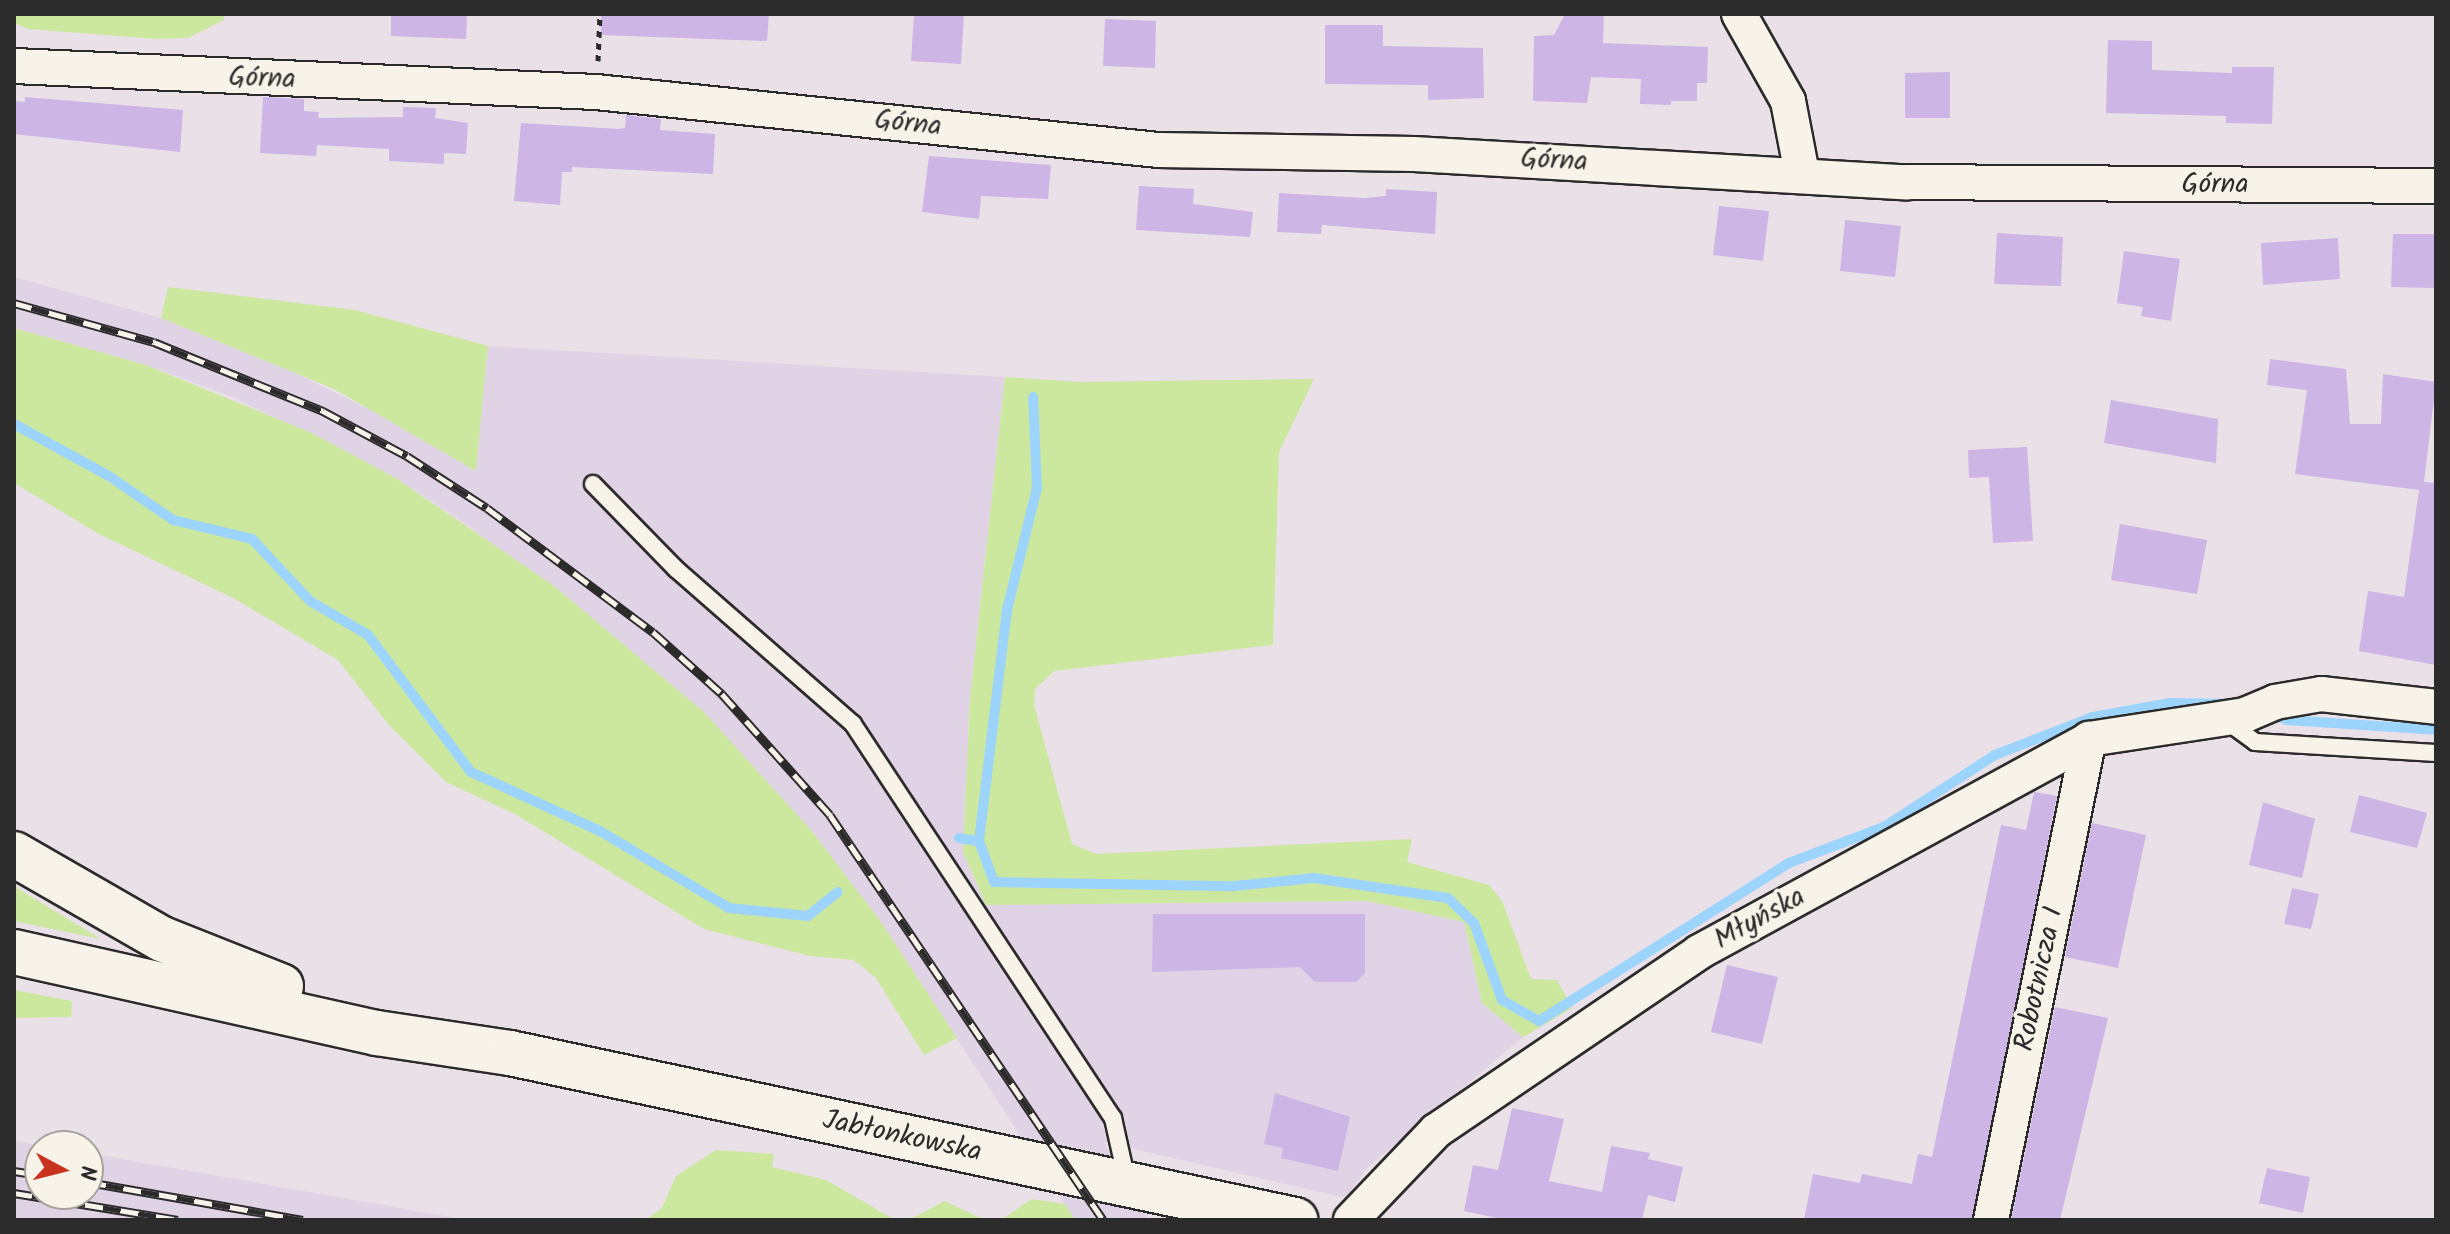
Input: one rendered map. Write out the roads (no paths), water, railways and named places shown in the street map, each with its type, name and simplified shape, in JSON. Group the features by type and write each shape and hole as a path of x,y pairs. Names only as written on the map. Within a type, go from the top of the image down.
{"main road":[{"path":"14,854 110,912 245,976 510,1053"},
{"path":"14,952 377,1033 510,1053"},
{"name":"Jabłonkowska","path":"510,1053 1127,1187 1295,1220"}],"street":[{"path":"1739,14 1788,101 1802,174"},
{"name":"Górna","path":"14,66 596,92 1158,150 1414,154 1907,182 2436,186"},
{"name":"Młyńska","path":"1351,1220 1436,1131 1699,952 2089,739 2247,712 2321,694 2436,707"},
{"name":"Robotnicza I","path":"1991,1220 2089,739"}],"lane":[{"path":"593,484 676,569 853,724 1113,1118 1127,1187"},
{"path":"2247,712 2255,742 2436,753"}],"waterway":[{"path":"979,841 1007,610 1037,488 1033,397"},
{"path":"14,424 109,476 173,520 252,539 310,601 368,635 471,772 600,831 729,908 808,916 838,892"},
{"path":"959,838 979,841 994,882 1234,886 1314,878 1448,898 1474,923 1502,1000 1539,1021 1789,863 1884,827 1995,755 2093,717 2169,703 2242,704"},
{"path":"2272,714 2287,720 2436,730"}],"railway":[{"path":"14,303 154,342 323,411 407,456 487,508 653,632 722,694 830,815 1103,1220"},
{"path":"14,1171 24,1173"},
{"path":"104,1185 303,1220"},
{"path":"14,1193 178,1220"}]}
